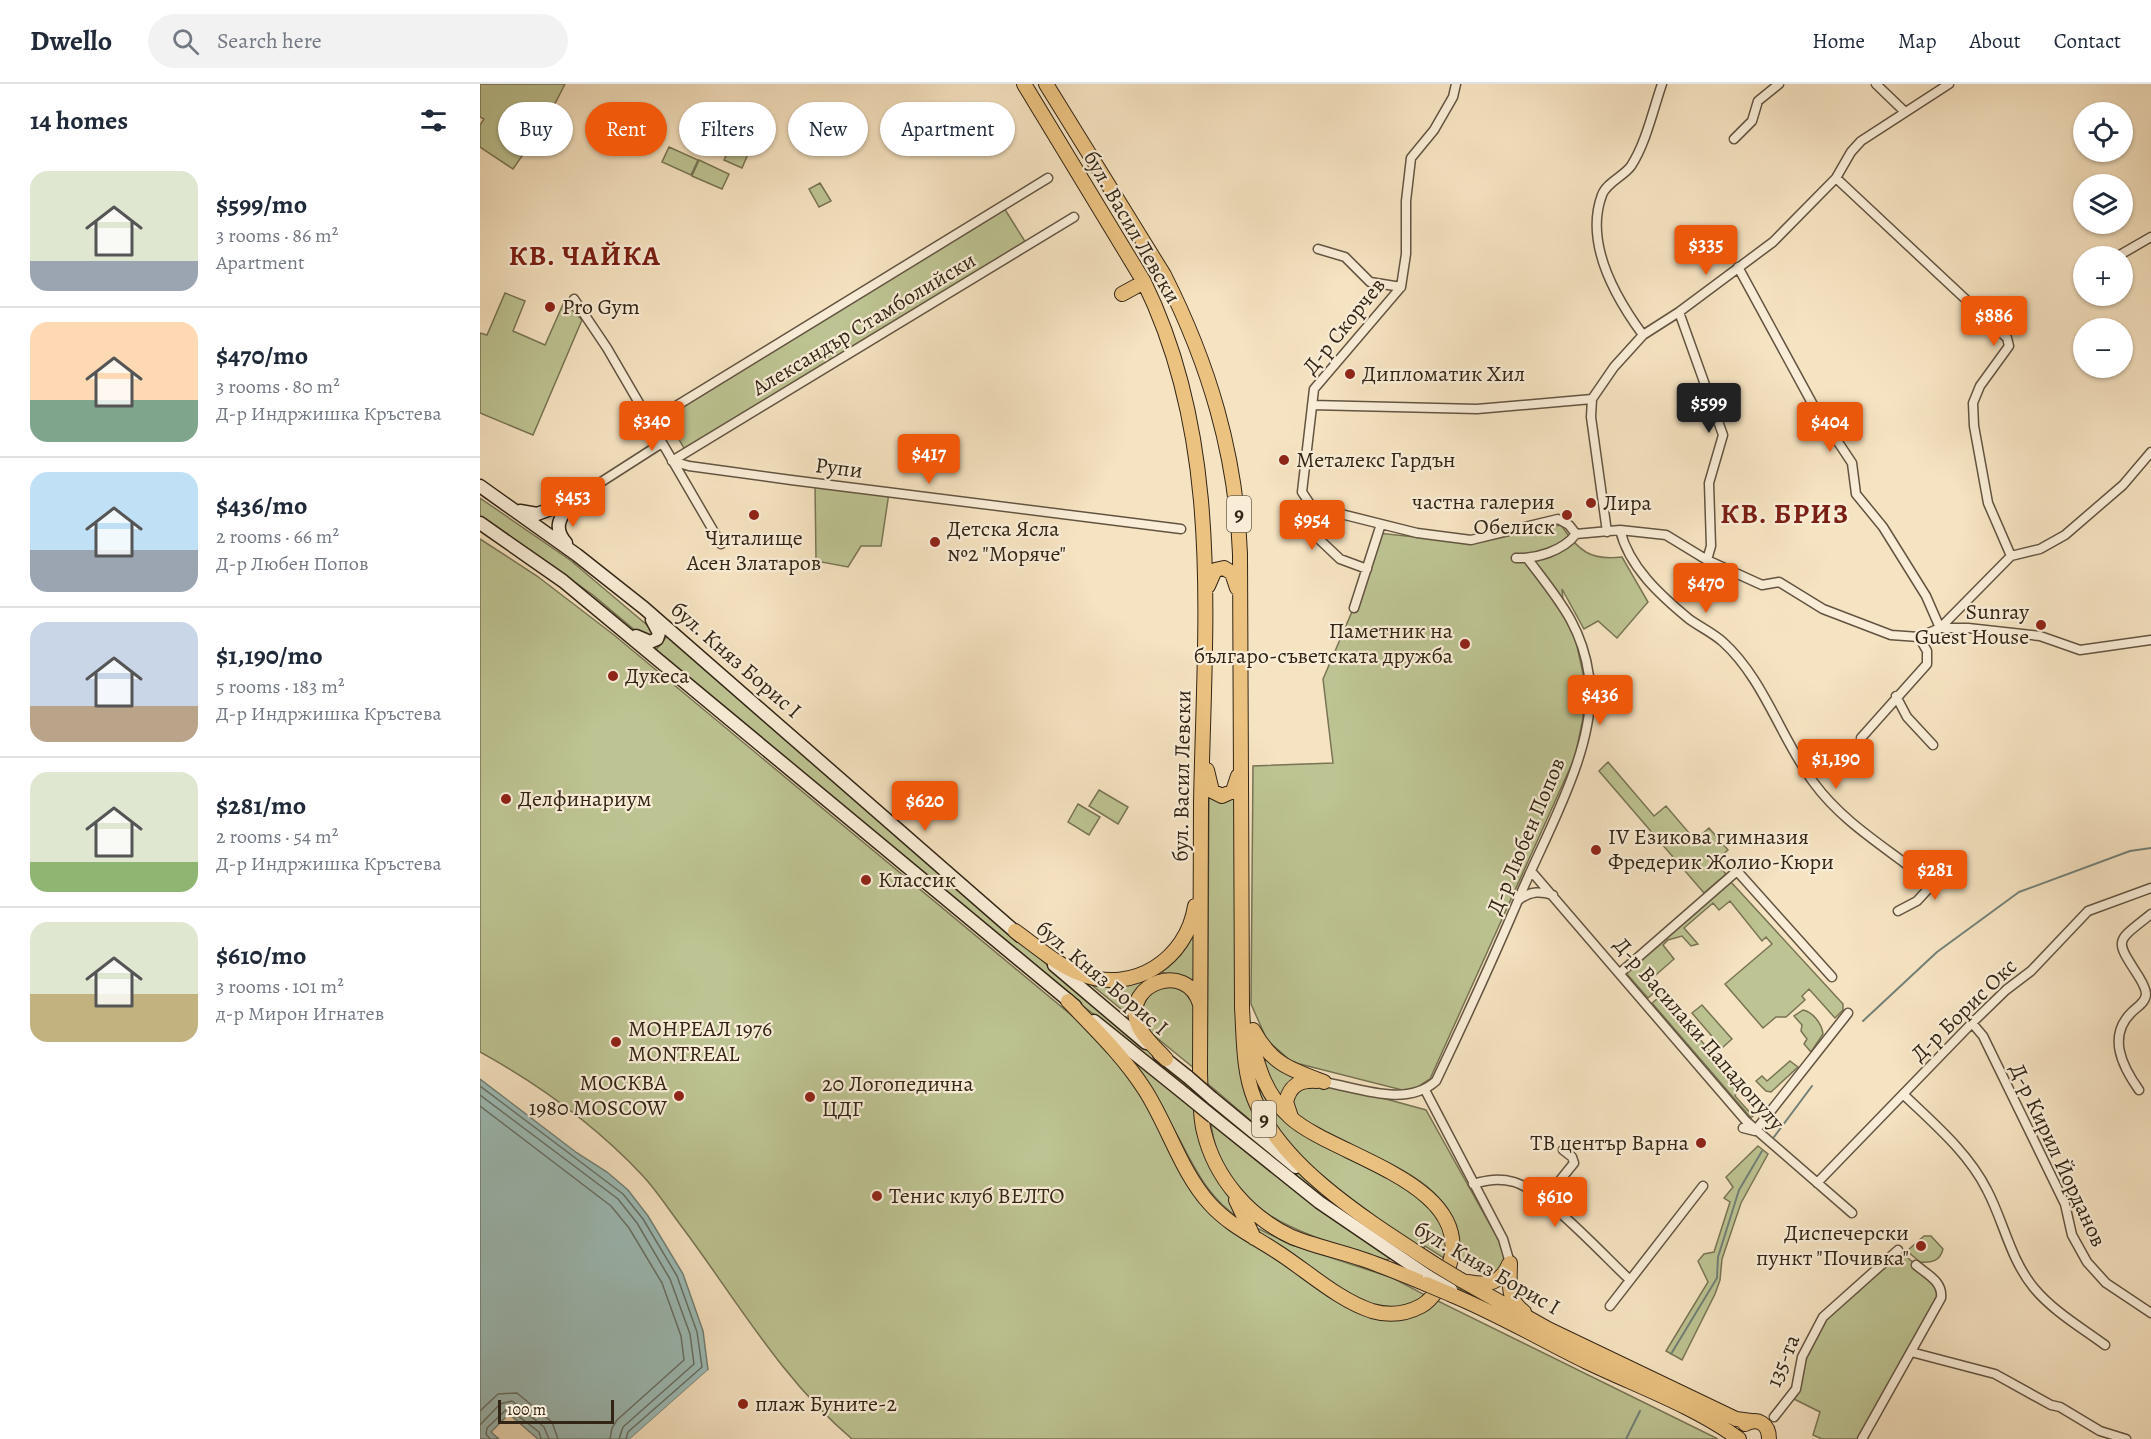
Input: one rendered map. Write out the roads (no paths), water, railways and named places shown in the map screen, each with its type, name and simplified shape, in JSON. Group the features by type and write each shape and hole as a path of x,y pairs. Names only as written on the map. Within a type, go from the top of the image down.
{"highway":[{"name":"бул. Васил Левски","path":"1024,84 1144,282 1159,312 1187,398 1202,498 1205,605 1201,874 1202,1120 1209,1150 1227,1182 1249,1208 1279,1230 1430,1275 1481,1307"},
{"name":"бул. Васил Левски","path":"1049,88 1167,273 1191,332 1228,449 1238,502 1242,1008 1247,1071 1262,1115 1285,1148 1342,1202"},
{"path":"1035,101 1041,106 1047,105 1052,100 1049,88"},
{"path":"1122,294 1144,282"},
{"path":"1205,605 1211,575 1219,568 1232,573 1240,598"},
{"path":"1203,748 1211,788 1222,796 1230,794 1236,788 1241,748"},
{"path":"1015,931 1081,974 1109,980 1135,977 1158,966 1184,940 1193,918 1201,874"},
{"path":"1166,1059 1136,1022 1136,1005 1141,995 1154,984 1175,980 1192,990 1201,1007"},
{"path":"1242,991 1252,1029 1269,1054 1288,1069 1323,1082"},
{"path":"1068,1001 1140,1082 1201,1193 1226,1219 1364,1308 1382,1313 1399,1313 1423,1305 1430,1299 1448,1268 1452,1253 1451,1237 1444,1218 1430,1200 1390,1171 1315,1134 1292,1119 1272,1097 1263,1080 1242,1008"},
{"path":"1292,1119 1286,1102 1292,1088 1304,1081 1323,1082"},
{"path":"1227,1182 1254,1238"},
{"name":"бул. Княз Борис I","path":"1342,1202 1430,1275 1455,1289 1548,1329 1736,1419 1751,1421"},
{"path":"1455,1289 1492,1283 1504,1275 1510,1263"},
{"path":"1510,1263 1512,1301 1548,1329"},
{"name":"бул. Княз Борис I","path":"1481,1307 1739,1439"},
{"name":"9","path":"1739,1439 1741,1428 1751,1421 1760,1422 1782,1439"}],"main road":[{"name":"бул. Княз Борис I","path":"480,486 514,508 644,608 1015,931 1212,1098 1342,1202"},
{"path":"514,508 537,513 570,502"},
{"path":"570,502 558,520 558,530 563,541 577,555"},
{"name":"бул. Княз Борис I","path":"480,523 563,581 624,630 1068,1001 1319,1202 1430,1275"},
{"path":"624,630 650,642 657,639 658,629 644,608"}],"street":[{"name":"Д-р Скорчев","path":"1367,569 1340,560 1303,524 1310,504 1302,492 1314,389 1401,287 1406,254 1406,201 1411,158 1434,130 1453,97 1456,84"},
{"path":"1643,335 1625,310 1596,239 1602,193 1630,167 1662,84"},
{"path":"1734,139 1752,121 1758,101 1779,84"},
{"path":"1876,84 1904,111"},
{"path":"1607,531 1605,501 1591,417 1593,399 1614,367 1643,335 1773,242 1836,178 1851,152 1861,141 1948,84"},
{"name":"Александър Стамболийски","path":"650,422 1048,177"},
{"path":"1836,178 2007,338 2009,346 1980,386 1973,403 1973,414 1988,503 2011,556"},
{"name":"Александър Стамболийски","path":"672,460 1074,217"},
{"path":"2133,247 2151,237"},
{"path":"1318,249 1345,257 1370,282 1401,287"},
{"path":"1738,267 1812,403 1852,463 1856,494 1883,527 1926,596 1940,628"},
{"path":"574,299 607,348 721,544"},
{"path":"1678,312 1724,435 1709,483 1711,546 1707,560"},
{"path":"1312,405 1477,409 1593,399"},
{"path":"570,502 662,443"},
{"path":"1516,558 1527,558 1558,549 1576,534 1620,530 1672,537 1707,560 1762,585 1779,582 1823,609 1891,635 1919,637 1940,628 2011,556 2040,549 2065,535 2123,485 2151,452"},
{"name":"Рупи","path":"672,460 689,466 1181,530"},
{"path":"1310,504 1417,533 1471,540 1558,519 1569,525 1576,534"},
{"path":"1354,608 1381,524"},
{"path":"1620,530 1625,548 1635,565 1661,595 1690,619 1723,641 1741,663 1800,764 1820,792 1886,852 1928,881 1929,888 1917,901 1898,911"},
{"name":"Д-р Любен Попов","path":"1425,1090 1436,1081 1518,902 1579,760 1589,715 1590,687 1586,655 1578,630 1527,558"},
{"path":"1940,628 1968,628 2040,636 2080,650 2151,640"},
{"path":"1861,738 1896,696 1927,664 1928,657 1919,637"},
{"path":"1896,696 1907,717 1933,745"},
{"name":"Д-р Василаки Пападопулу","path":"1531,871 1755,1131 1852,1213"},
{"path":"1620,973 1737,871 1832,977"},
{"name":"Д-р Борис Окс","path":"1817,1183 1972,1023 2006,990 2031,971 2088,911 2151,888"},
{"path":"1518,902 1528,893 1542,892 1553,895"},
{"path":"2139,1090 2124,1070 2118,1037 2126,1018 2145,1000 2146,993 2141,980 2122,953 2120,943 2124,935 2151,914"},
{"path":"1743,1128 1755,1131 1848,1013"},
{"name":"Д-р Кирил Йорданов","path":"1972,1023 1983,1036 2065,1204 2072,1235 2087,1262 2106,1283 2151,1313"},
{"path":"1323,1082 1401,1095 1425,1090 1503,1239 1510,1263"},
{"path":"1903,1094 1963,1155 1985,1186 2001,1220 2013,1255 2034,1289 2105,1345"},
{"path":"1544,1200 1574,1163 1572,1156 1563,1150"},
{"path":"1473,1184 1491,1179 1515,1182 1544,1200 1630,1280"},
{"path":"1610,1306 1703,1186"},
{"name":"135-та","path":"1770,1428 1796,1389 1802,1357 1823,1317 1898,1250"},
{"path":"1862,1439 1941,1298 1942,1291 1937,1282 1916,1265"},
{"path":"1911,1352 1995,1374 2050,1405 2060,1407 2100,1431 2130,1439"}],"water":[{"path":"480,1079 628,1190 648,1216 683,1274 703,1331 708,1370 630,1439 538,1439 509,1414 491,1432 499,1439 480,1439"}],"waterway":[{"path":"1863,1021 1937,952 2019,892 2130,851 2151,848"},
{"path":"1774,1137 1812,1086"},
{"path":"1671,1354 1717,1278 1718,1257 1739,1190 1762,1151"},
{"path":"1626,1439 1640,1411"}],"place":[{"name":"Pro Gym","path":"550,307"},
{"name":"Дипломатик Хил","path":"1350,374"},
{"name":"Металекс Гардън","path":"1284,460"},
{"name":"Лира","path":"1591,503"},
{"name":"Читалище Асен Златаров","path":"754,515"},
{"name":"частна галерия Обелиск","path":"1567,515"},
{"name":"Детска Ясла №2 \"Моряче\"","path":"935,542"},
{"name":"Sunray Guest House","path":"2041,625"},
{"name":"Паметник на българо-съветската дружба","path":"1465,644"},
{"name":"Дукеса","path":"613,676"},
{"name":"Делфинариум","path":"506,799"},
{"name":"IV Езикова гимназия Фредерик Жолио-Кюри","path":"1596,850"},
{"name":"Классик","path":"866,880"},
{"name":"МОНРЕАЛ 1976 MONTREAL","path":"616,1042"},
{"name":"МОСКВА 1980 MOSCOW","path":"679,1096"},
{"name":"20 Логопедична ЦДГ","path":"810,1097"},
{"name":"ТВ център Варна","path":"1701,1143"},
{"name":"Тенис клуб ВЕЛТО","path":"877,1196"},
{"name":"Диспечерски пункт \"Почивка\"","path":"1921,1246"},
{"name":"плаж Буните-2","path":"743,1404"}],"district":[{"name":"КВ. ЧАЙКА","path":"585,256"},
{"name":"КВ. БРИЗ","path":"1785,514"}]}
